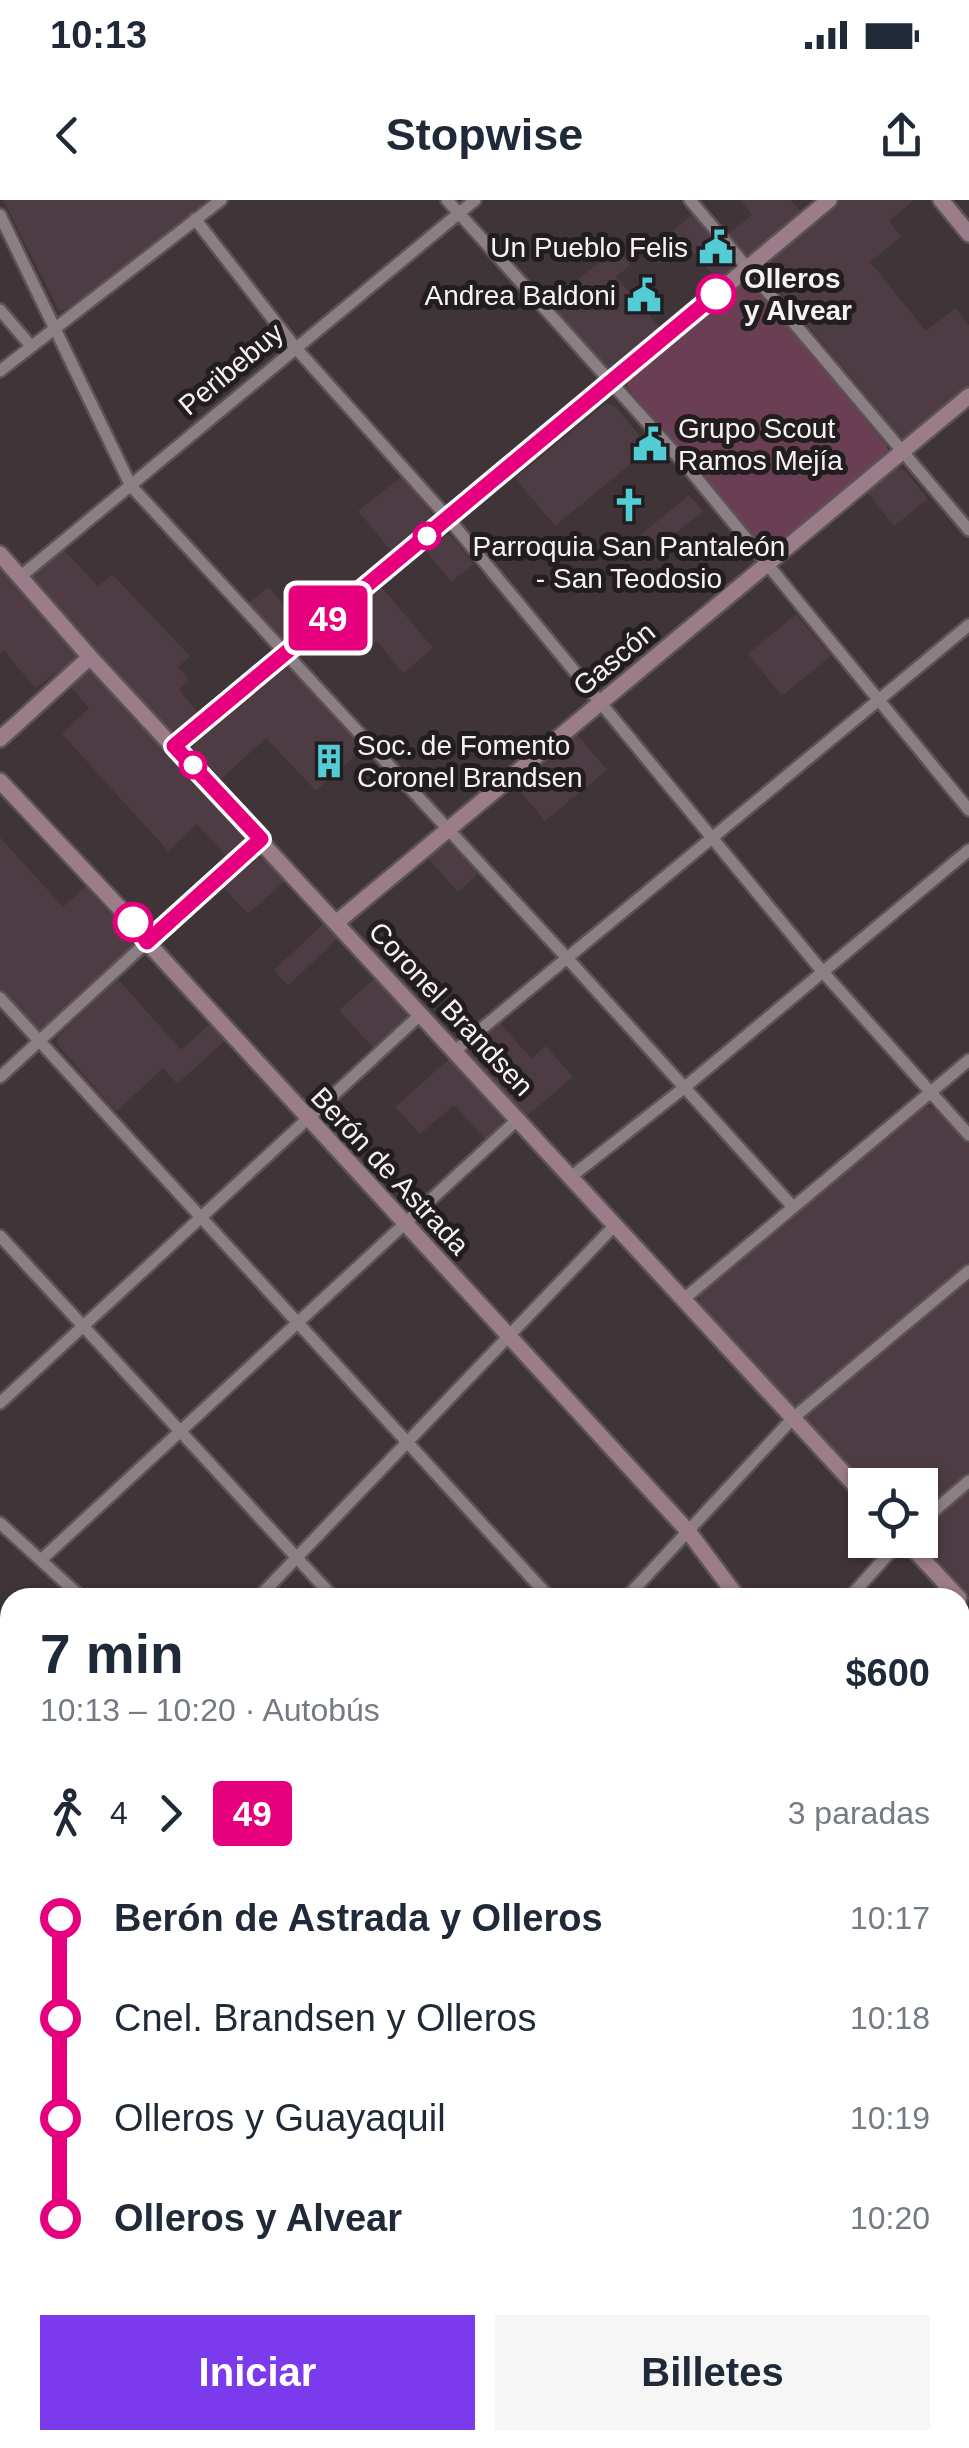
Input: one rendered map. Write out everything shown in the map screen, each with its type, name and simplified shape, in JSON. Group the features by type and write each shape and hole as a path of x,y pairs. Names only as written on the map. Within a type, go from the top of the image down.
{"street":[{"path":"0,371 220,200"},
{"path":"447,200 768,564 969,810"},
{"name":"Peribebuy","path":"20,577 294,346 475,200"},
{"path":"690,200 969,530"},
{"path":"174,746 829,200"},
{"path":"941,200 969,234"},
{"path":"0,215 131,486 793,1208"},
{"path":"196,220 294,346 448,518 822,971 969,1135"},
{"path":"0,310 32,346"},
{"name":"Gascón","path":"337,922 969,396"},
{"name":"Coronel Brandsen","path":"0,554 90,657 848,1477"},
{"path":"456,1050 969,624"},
{"path":"0,739 90,657"},
{"name":"Berón de Astrada","path":"0,782 131,920 404,1225 688,1531 731,1588"},
{"path":"0,1077 261,839"},
{"path":"572,1176 969,850"},
{"path":"0,998 541,1588"},
{"path":"0,1402 421,1014"},
{"path":"685,1298 969,1060"},
{"path":"42,1559 518,1119"},
{"path":"267,1588 615,1225"},
{"path":"0,1236 325,1588"},
{"path":"635,1588 794,1418 969,1271"},
{"path":"938,1508 969,1481"},
{"path":"0,1523 72,1588"},
{"path":"857,1588 886,1558"},
{"path":"920,1558 949,1588"}],"shaded area":[{"path":"3,200 209,200 67,309 59,311"},
{"path":"740,200 791,200 802,213 751,257 746,257 726,236 752,215"},
{"path":"836,200 914,200 889,221 901,237 870,262 926,331 955,308 969,325 969,389 907,441 760,268"},
{"path":"694,213 734,262 733,273 720,283 685,243 658,264 648,252"},
{"path":"617,248 631,264 616,277 663,331 617,369 608,368 549,303"},
{"path":"752,282 889,453 769,554 763,552 627,387 628,379 742,283"},
{"path":"606,403 615,406 650,448 555,526 515,478"},
{"path":"897,468 906,471 928,499 894,526 865,490"},
{"path":"401,477 432,518 394,554 358,511"},
{"path":"689,495 703,511 646,558 632,542"},
{"path":"438,534 451,536 474,564 451,582 423,547"},
{"path":"63,549 98,586 112,574 190,656 178,667 189,680 179,689 199,715 181,731 169,731 33,581 32,575"},
{"path":"0,563 80,657 35,688 4,651 0,654"},
{"path":"379,584 433,648 403,673 377,641 359,655 332,623"},
{"path":"269,587 304,629 288,641 282,642 246,605"},
{"path":"796,614 831,656 782,696 748,654"},
{"path":"282,665 363,748 316,791 266,738 217,783 189,753 187,744"},
{"path":"87,670 94,670 247,833 245,844 229,859 197,824 168,851 62,734 89,708 69,685"},
{"path":"575,732 607,770 545,821 513,783"},
{"path":"0,837 63,907 86,886 130,935 133,944 130,952 53,1026 40,1029 29,1024 0,992"},
{"path":"442,842 450,843 478,874 458,892 425,855"},
{"path":"255,857 266,860 285,881 248,914 221,885"},
{"path":"324,923 338,938 288,986 274,970"},
{"path":"376,977 403,1005 406,1015 373,1048 339,1010"},
{"path":"118,979 181,1050 213,1021 228,1038 177,1084 163,1068 116,1112 57,1044 58,1036"},
{"path":"499,1022 531,1058 546,1046 573,1077 524,1118 468,1054 472,1045"},
{"path":"449,1059 503,1117 502,1127 487,1141 454,1105 420,1134 395,1107"},
{"path":"919,1108 937,1110 969,1144 969,1588 963,1588 936,1558 938,1468 852,1468 702,1307 702,1291"}],"bus line":[{"name":"49","path":"133,922 147,942 261,839 174,746 716,294"}],"place":[{"name":"Un Pueblo Felis","path":"716,247"},
{"name":"Olleros y Alvear","path":"716,294"},
{"name":"Andrea Baldoni","path":"644,295"},
{"name":"Grupo Scout Ramos Mejía","path":"650,444"},
{"name":"Parroquia San Pantaleón - San Teodosio","path":"629,505"},
{"name":"Soc. de Fomento Coronel Brandsen","path":"329,761"}]}
